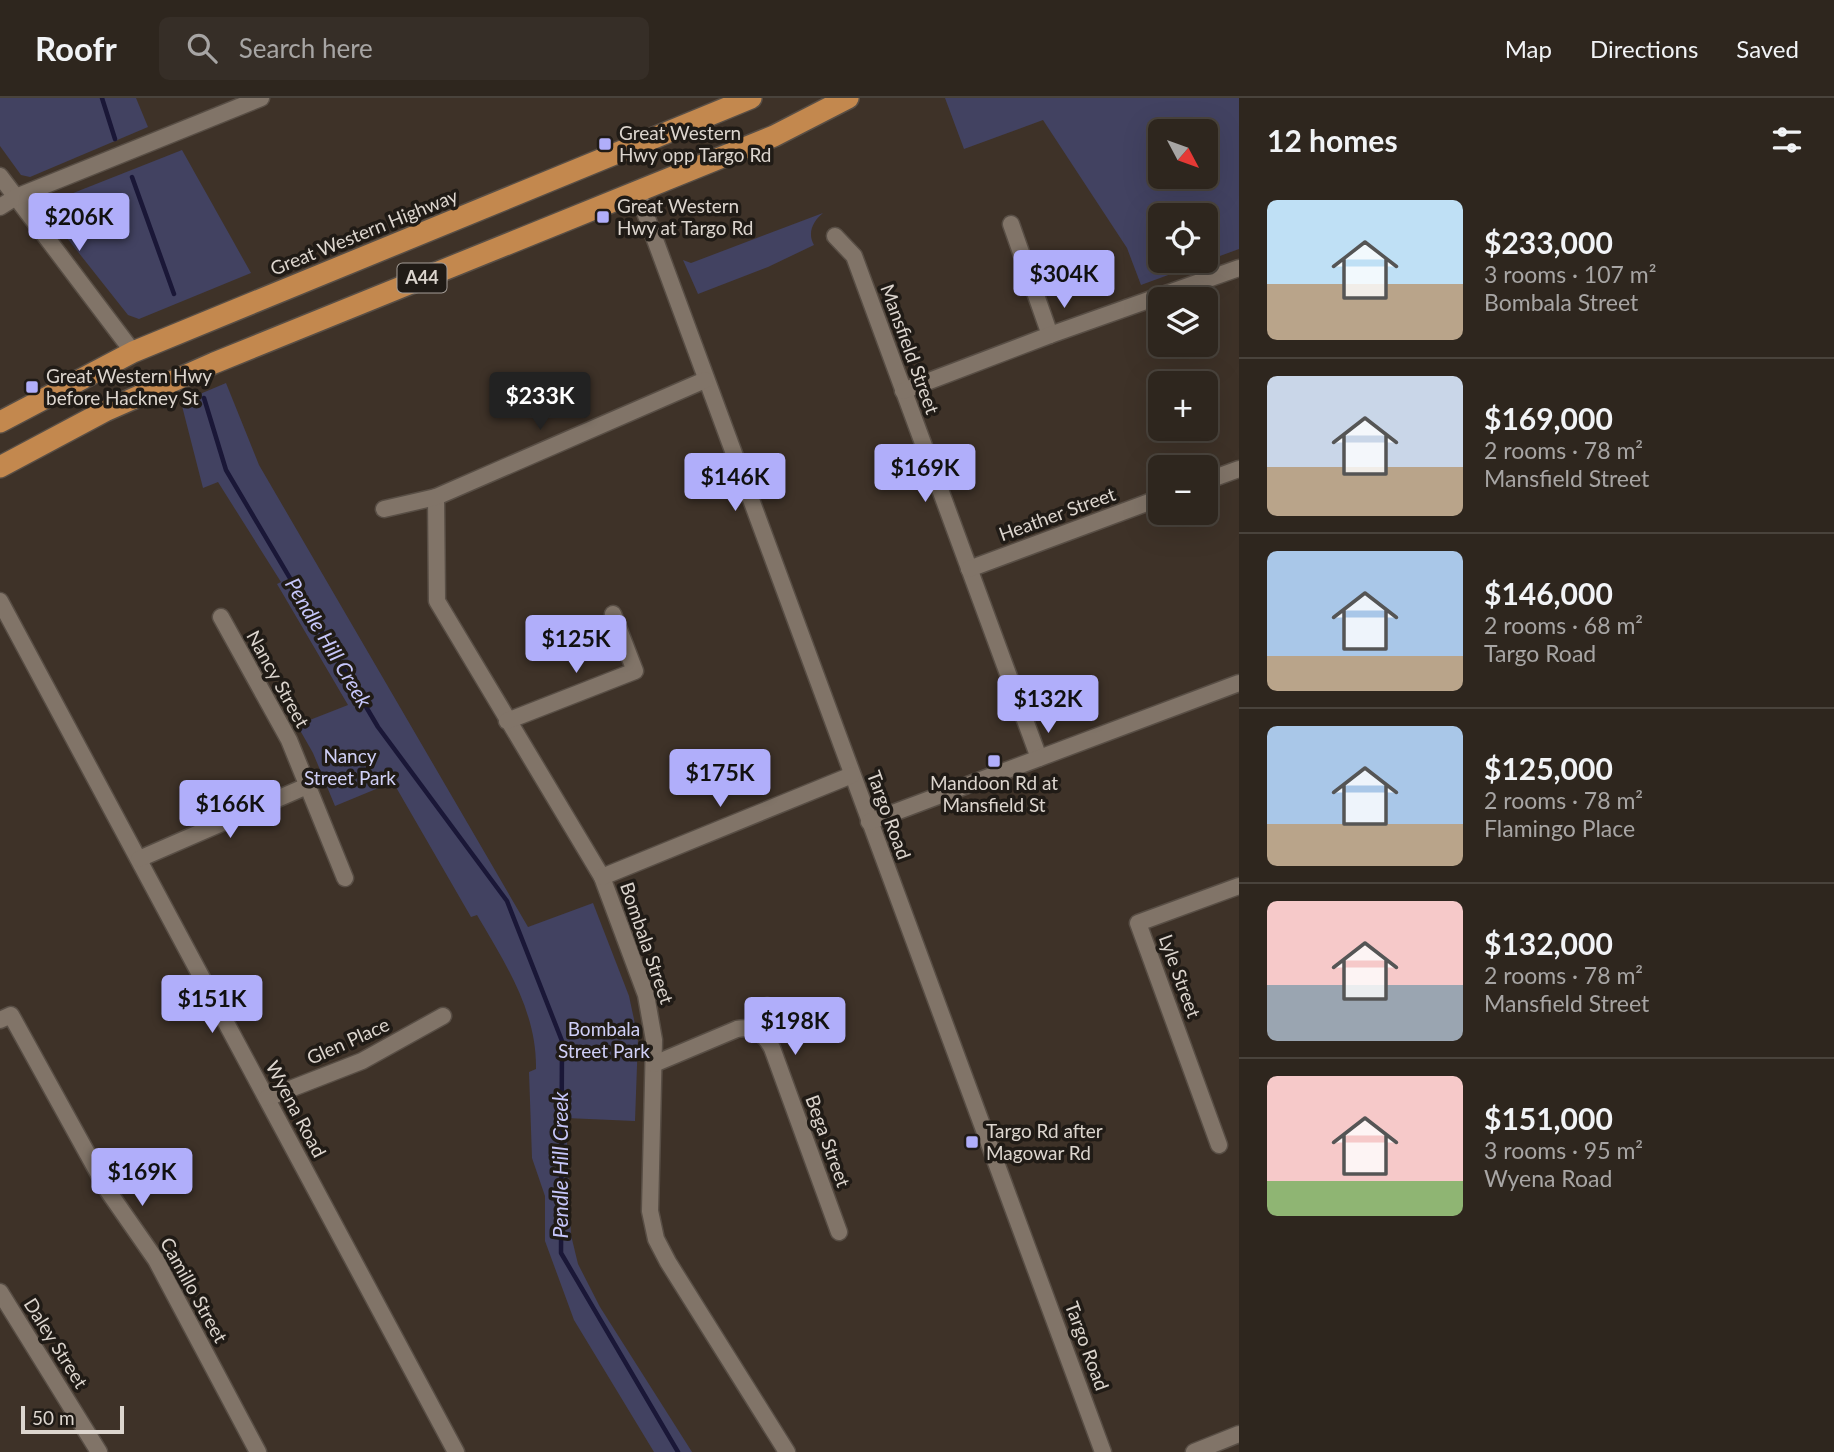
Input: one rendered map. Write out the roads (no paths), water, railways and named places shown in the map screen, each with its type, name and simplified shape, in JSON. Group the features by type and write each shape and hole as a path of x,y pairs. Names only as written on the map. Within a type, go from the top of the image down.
{"highway":[{"name":"Great Western Highway","path":"0,422 133,352 751,98"},
{"name":"A44","path":"0,467 105,411 214,363 774,136 848,98"}],"street":[{"path":"0,207 16,197 231,104 261,98"},
{"path":"0,176 133,352"},
{"name":"Targo Road","path":"637,191 1103,1452"},
{"path":"1012,224 1050,335"},
{"name":"Mansfield Street","path":"835,236 854,256 1039,758"},
{"path":"903,391 1239,268"},
{"path":"384,509 436,497 705,380"},
{"path":"1218,477 1239,469"},
{"name":"Bombala Street","path":"436,497 437,601 602,877 646,995 652,1023 654,1064 650,1200 656,1239 787,1452"},
{"name":"Heather Street","path":"969,569 1148,502"},
{"name":"Wyena Road","path":"0,601 456,1452"},
{"path":"507,721 635,671 614,614"},
{"name":"Nancy Street","path":"220,617 289,740 345,878"},
{"path":"869,822 1239,683"},
{"path":"602,877 852,775"},
{"path":"139,859 307,786"},
{"name":"Lyle Street","path":"1219,1145 1138,923 1239,886"},
{"path":"654,1064 737,1029 755,1030 767,1006"},
{"name":"Camillo Street","path":"0,1020 11,1015 108,1191 156,1260 258,1452"},
{"name":"Glen Place","path":"267,1098 362,1061 443,1016"},
{"name":"Bega Street","path":"755,1030 763,1035 772,1048 839,1232"},
{"name":"Daley Street","path":"0,1292 99,1452"},
{"path":"1194,1452 1239,1434"}],"waterway":[{"name":"Pendle Hill Creek","path":"102,98 115,139"},
{"name":"Pendle Hill Creek","path":"132,177 174,294"},
{"name":"Pendle Hill Creek","path":"204,398 226,470 378,727 507,901 562,1041 561,1253 678,1452"}],"place":[{"name":"Great Western Hwy opp Targo Rd","path":"605,144"},
{"name":"Great Western Hwy at Targo Rd","path":"603,217"},
{"name":"Great Western Hwy before Hackney St","path":"32,387"},
{"name":"Mandoon Rd at Mansfield St","path":"994,761"},
{"name":"Targo Rd after Magowar Rd","path":"972,1142"}],"park label":[{"name":"Nancy Street Park","path":"350,767"},
{"name":"Bombala Street Park","path":"604,1040"}]}
